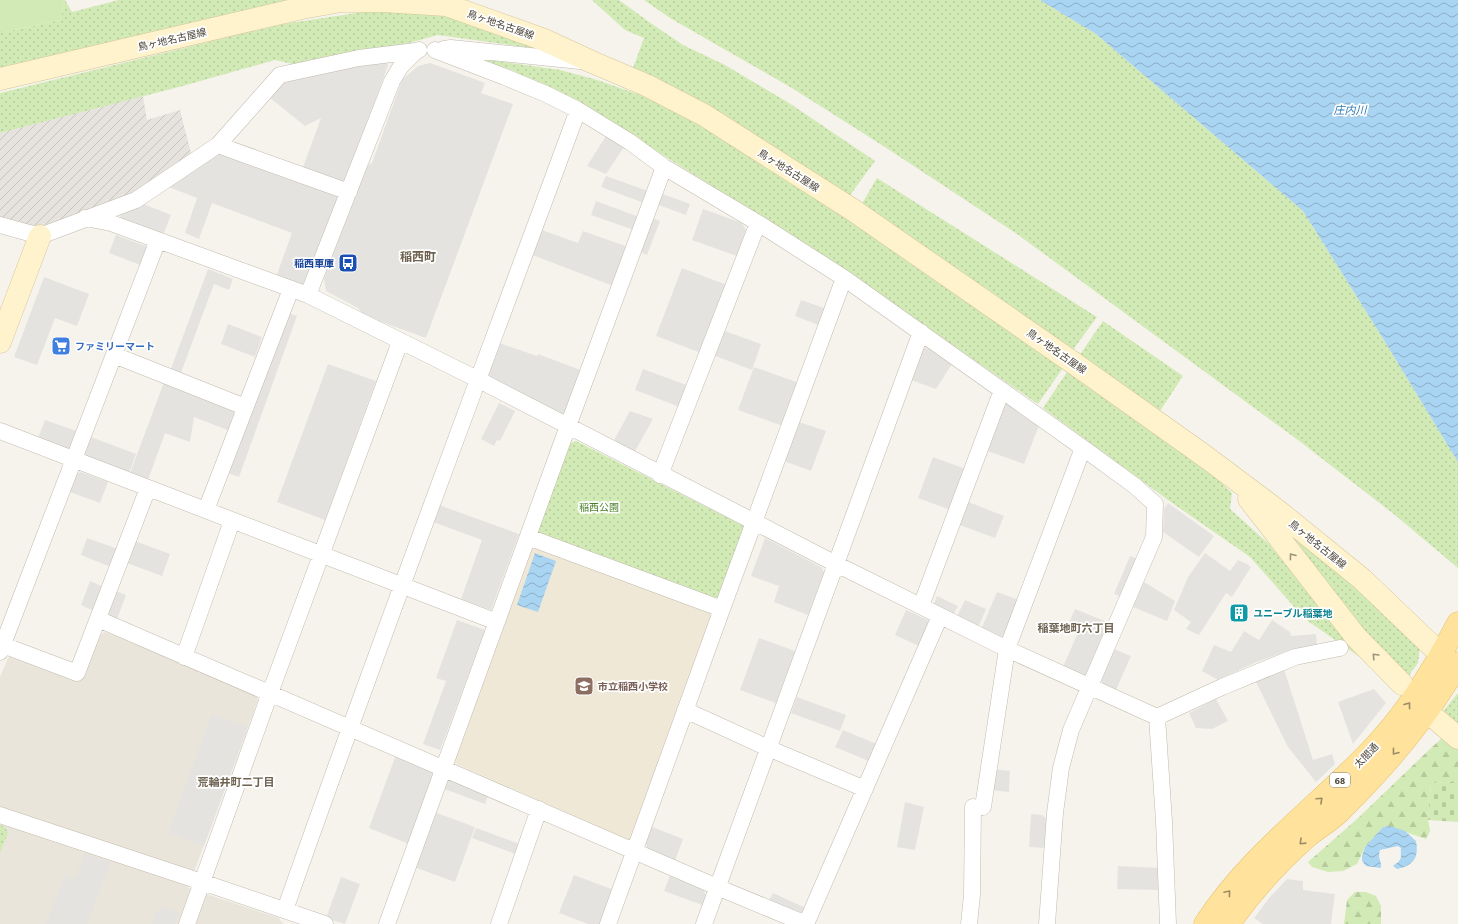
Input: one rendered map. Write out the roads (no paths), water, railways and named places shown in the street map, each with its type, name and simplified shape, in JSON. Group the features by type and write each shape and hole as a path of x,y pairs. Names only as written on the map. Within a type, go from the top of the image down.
{"main road":[{"name":"鳥ヶ地名古屋線","path":"0,79 302,8 341,2 383,1 446,5 542,39 646,85 704,115 853,210 1075,364 1206,457 1278,511 1362,579 1453,664"},
{"path":"0,342 40,236"},
{"path":"1206,457 1250,500 1356,637 1402,684"},
{"name":"太閤通","path":"1229,924 1256,889 1278,865 1308,837 1338,813 1391,757 1439,696 1453,664 1458,623"},
{"name":"太閤通","path":"1205,924 1214,909 1263,852 1322,798 1376,745 1409,705 1453,664"},
{"path":"1437,720 1458,738"}],"street":[{"path":"0,225 40,236 136,200 218,145 280,75 359,58 451,48 592,62"},
{"path":"435,50 506,77 578,110 630,142 664,167 758,223 844,278 1083,448 1135,486 1155,504 1154,537 1071,730 1061,768 1055,813 1047,924"},
{"path":"308,295 392,81 401,66 416,51"},
{"path":"292,916 349,728 578,110"},
{"path":"218,145 349,192"},
{"path":"387,924 664,167"},
{"path":"85,218 111,223 308,295 479,380 660,475 940,616 1007,649 1157,717 1222,687 1295,657 1340,648"},
{"path":"660,475 758,223"},
{"path":"148,488 77,673 1,647 158,240"},
{"path":"608,924 844,278"},
{"path":"206,510 291,289"},
{"path":"704,924 921,332"},
{"path":"187,924 400,342"},
{"path":"114,356 245,407"},
{"path":"921,606 1002,390"},
{"path":"0,431 497,622"},
{"path":"969,924 978,807 1007,649 1083,448"},
{"path":"184,657 232,521"},
{"path":"528,537 722,609"},
{"path":"98,619 717,887 806,924 940,616"},
{"path":"685,710 768,748 865,789"},
{"path":"1157,717 1164,821 1168,924"},
{"path":"499,924 539,810"},
{"path":"0,815 202,882 292,916 325,924"}],"water":[{"name":"庄内川","path":"1040,0 1458,0 1458,462 1303,211 1096,34"},
{"path":"535,553 556,561 538,612 517,605"},
{"path":"1390,826 1405,831 1416,841 1417,852 1414,860 1408,865 1397,869 1393,866 1399,862 1401,858 1401,848 1398,846 1380,850 1379,856 1381,868 1366,866 1362,861 1365,847 1383,827"}],"place":[{"name":"稲西車庫","path":"348,263"},
{"name":"ファミリーマート","path":"61,346"},
{"name":"ユニーブル稲葉地","path":"1239,613"},
{"name":"市立稲西小学校","path":"584,686"}],"district":[{"name":"稲西町","path":"418,256"},
{"name":"稲葉地町六丁目","path":"1076,627"},
{"name":"荒輪井町二丁目","path":"236,781"}],"park label":[{"name":"稲西公園","path":"599,507"}]}
